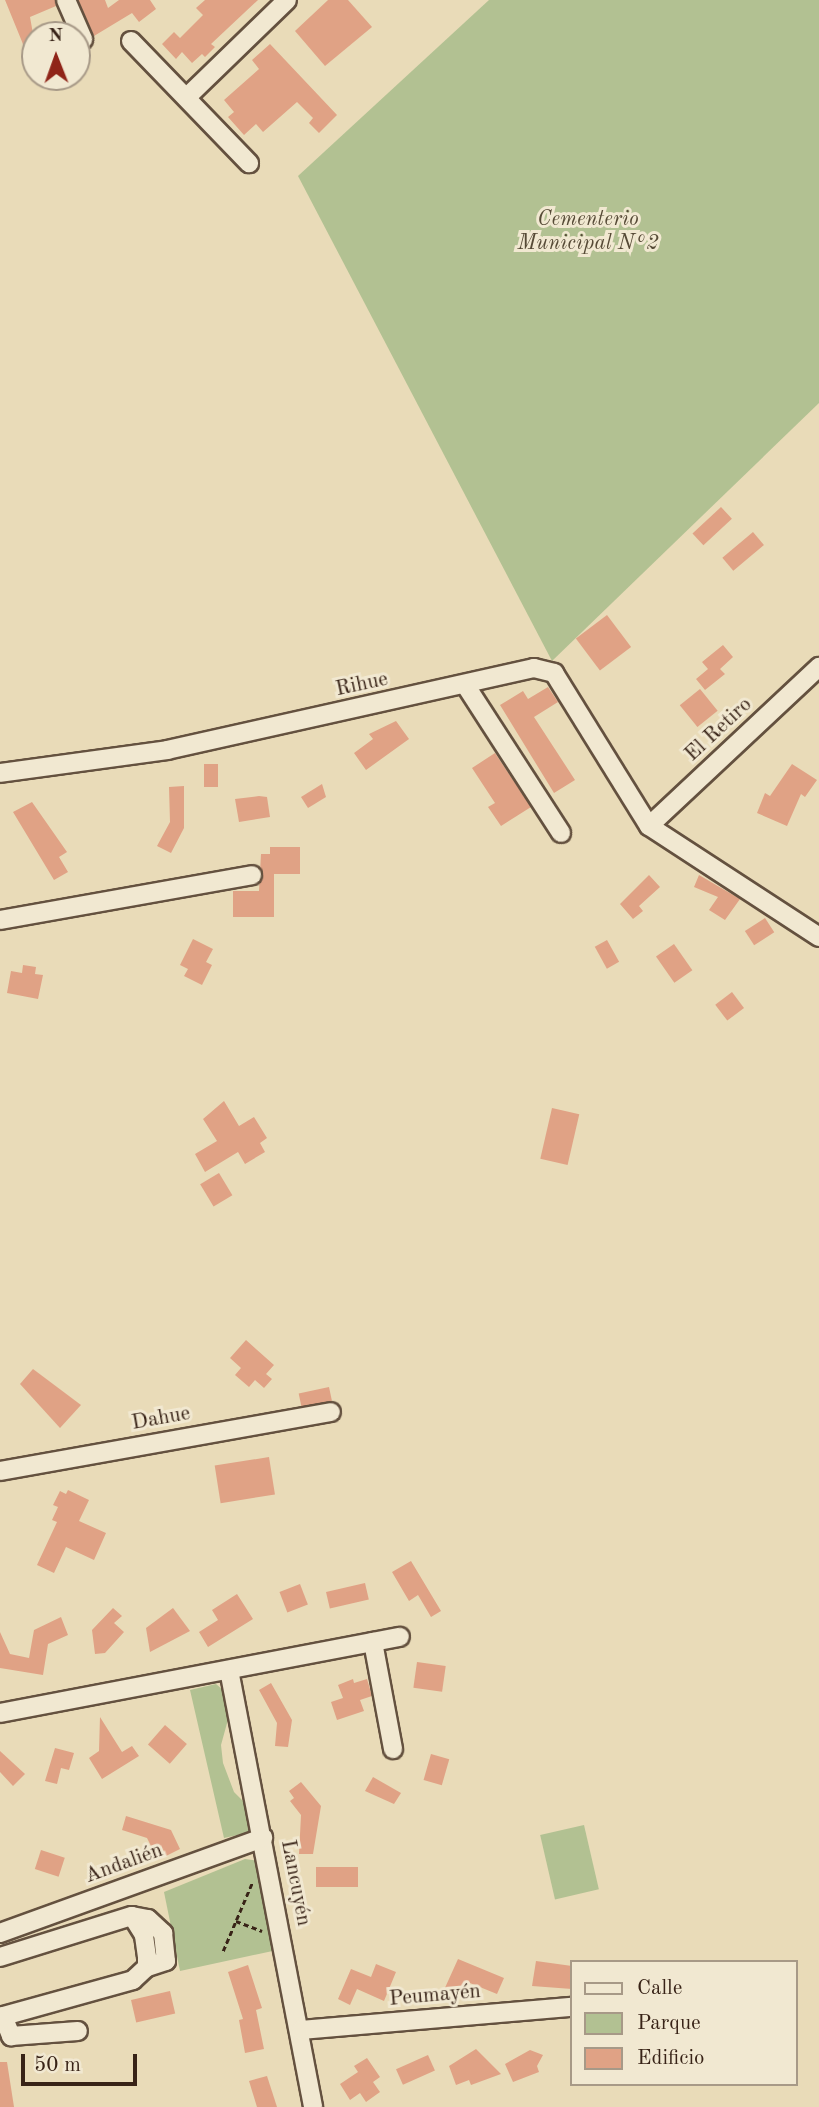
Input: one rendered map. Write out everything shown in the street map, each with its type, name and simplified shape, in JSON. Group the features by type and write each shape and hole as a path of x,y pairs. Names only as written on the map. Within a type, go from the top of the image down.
{"street":[{"path":"66,0 75,21"},
{"path":"187,97 288,0"},
{"path":"131,41 249,163"},
{"name":"El Retiro","path":"649,826 819,667"},
{"name":"Rihue","path":"0,773 167,750 466,686 534,668 554,673 649,826"},
{"path":"466,686 561,832"},
{"path":"649,826 819,937"},
{"path":"0,920 252,875"},
{"name":"Dahue","path":"0,1471 331,1412"},
{"path":"0,1713 400,1637"},
{"path":"373,1642 393,1749"},
{"name":"Lancuyén","path":"229,1670 284,1940 313,2107"},
{"name":"Andalién","path":"0,1933 263,1838"},
{"path":"0,1957 132,1916 148,1919 163,1933 166,1961 147,1967 134,1980 1,2016 11,2036 78,2031"},
{"name":"Peumayén","path":"301,2030 570,2007"}],"path":[{"path":"223,1951 253,1880 271,1876"},
{"path":"236,1921 284,1940"}],"green space":[{"name":"Cementerio Municipal N°2","path":"489,0 819,0 819,403 552,661 298,176"},
{"path":"216,1684 223,1690 229,1716 221,1745 223,1763 234,1792 245,1803 251,1832 224,1838 190,1690"},
{"path":"584,1825 599,1889 555,1899 540,1835"},
{"path":"245,1859 259,1861 282,1949 180,1971 164,1892"}],"building":[{"path":"5,0 55,0 56,6 30,17 31,21 21,21 21,39"},
{"path":"78,0 105,0 108,8 119,0 150,0 156,9 139,22 132,13 94,36 91,21 87,21"},
{"path":"205,0 258,0 211,44 215,47 205,57 202,54 192,63 182,52 176,59 162,44 174,32 180,38 203,15 196,8"},
{"path":"328,0 348,0 372,27 325,66 295,31"},
{"path":"270,44 337,115 319,133 309,123 313,118 297,102 263,132 256,124 244,135 228,117 234,112 224,100 259,69 252,60"},
{"path":"721,507 732,519 703,545 692,534"},
{"path":"753,532 764,545 733,571 722,558"},
{"path":"607,615 631,647 600,670 576,638"},
{"path":"723,645 733,657 720,669 725,674 705,690 696,679 708,669 702,662"},
{"path":"548,687 558,702 534,717 575,780 554,793 500,705 523,691 528,699"},
{"path":"700,689 718,711 697,727 680,705"},
{"path":"396,721 409,739 366,770 354,753 373,739 369,734"},
{"path":"495,753 531,807 501,826 488,807 495,803 472,768"},
{"path":"204,764 218,764 218,787 204,787"},
{"path":"792,764 817,780 805,797 801,794 787,826 757,813 765,793 770,796"},
{"path":"322,784 326,797 308,808 301,797"},
{"path":"184,786 184,828 171,853 157,846 170,822 169,787"},
{"path":"267,797 270,817 239,822 235,799"},
{"path":"32,802 67,852 59,857 68,872 54,880 13,812"},
{"path":"270,847 300,847 300,874 274,874 274,917 233,917 233,891 259,891 261,854 270,854"},
{"path":"649,875 660,887 639,906 643,911 633,919 620,904"},
{"path":"699,875 740,899 725,920 709,910 718,897 694,887"},
{"path":"765,918 774,932 754,945 745,931"},
{"path":"193,939 213,949 206,962 212,965 202,985 184,976 188,969 180,965"},
{"path":"607,940 619,962 607,969 595,947"},
{"path":"674,944 692,970 674,983 656,957"},
{"path":"23,965 36,967 35,974 43,975 38,999 7,993 11,971 22,973"},
{"path":"732,992 744,1008 727,1021 715,1005"},
{"path":"224,1101 239,1126 254,1117 267,1138 260,1143 265,1152 245,1164 238,1152 205,1172 195,1154 217,1141 203,1119"},
{"path":"552,1108 579,1114 568,1165 540,1159"},
{"path":"219,1173 232,1195 214,1207 200,1184"},
{"path":"246,1340 274,1365 266,1374 272,1379 264,1388 255,1380 249,1387 235,1375 241,1368 230,1358"},
{"path":"33,1369 81,1405 60,1428 20,1384"},
{"path":"329,1387 332,1401 302,1407 299,1393"},
{"path":"269,1457 275,1495 221,1503 215,1466"},
{"path":"68,1490 89,1500 79,1521 106,1533 94,1560 66,1547 54,1573 37,1565 57,1522 52,1520 58,1507 53,1505 60,1491 66,1494"},
{"path":"411,1561 441,1611 431,1617 418,1595 409,1601 392,1572"},
{"path":"365,1583 369,1600 330,1609 326,1592"},
{"path":"300,1584 308,1605 287,1612 279,1592"},
{"path":"237,1594 253,1619 208,1647 199,1632 218,1620 212,1610"},
{"path":"113,1608 122,1616 114,1623 124,1632 105,1653 95,1654 92,1630"},
{"path":"173,1608 190,1631 150,1652 146,1628"},
{"path":"61,1617 68,1635 48,1644 43,1675 0,1668 0,1632 10,1654 29,1658 34,1630"},
{"path":"417,1662 446,1666 442,1692 413,1688"},
{"path":"353,1679 354,1683 367,1679 372,1696 360,1700 364,1711 337,1720 331,1702 343,1698 338,1685"},
{"path":"271,1683 292,1720 288,1747 275,1746 277,1723 259,1690"},
{"path":"100,1717 122,1752 132,1746 139,1756 102,1779 89,1758 99,1751"},
{"path":"165,1725 187,1744 170,1764 148,1745"},
{"path":"55,1748 74,1753 69,1770 61,1768 57,1784 45,1781"},
{"path":"0,1751 25,1774 13,1786 0,1772"},
{"path":"431,1754 449,1759 442,1785 424,1780"},
{"path":"373,1777 401,1793 394,1804 365,1791"},
{"path":"301,1782 321,1806 313,1854 299,1854 301,1815 290,1801 294,1798 289,1791"},
{"path":"126,1816 171,1830 180,1849 158,1860 147,1838 122,1830"},
{"path":"41,1850 65,1858 59,1877 35,1869"},
{"path":"316,1867 358,1867 358,1887 316,1887"},
{"path":"458,1959 504,1978 497,1994 465,1981 459,1995 444,1990"},
{"path":"536,1961 570,1966 570,1989 532,1986"},
{"path":"376,1964 396,1972 384,2001 357,1989 350,2005 338,1999 351,1969 371,1977"},
{"path":"248,1965 262,2008 256,2010 264,2049 245,2053 239,2020 243,2019 228,1972"},
{"path":"170,1991 175,2013 136,2022 131,2000"},
{"path":"476,2049 501,2074 471,2085 469,2080 456,2085 449,2066"},
{"path":"530,2050 543,2055 537,2066 539,2072 513,2082 505,2064"},
{"path":"428,2055 435,2071 403,2085 396,2069"},
{"path":"367,2058 380,2077 373,2082 380,2092 366,2102 360,2093 350,2100 340,2084 358,2072 354,2066"},
{"path":"0,2062 7,2062 14,2107 0,2107"},
{"path":"267,2076 277,2107 257,2107 249,2081"}]}
